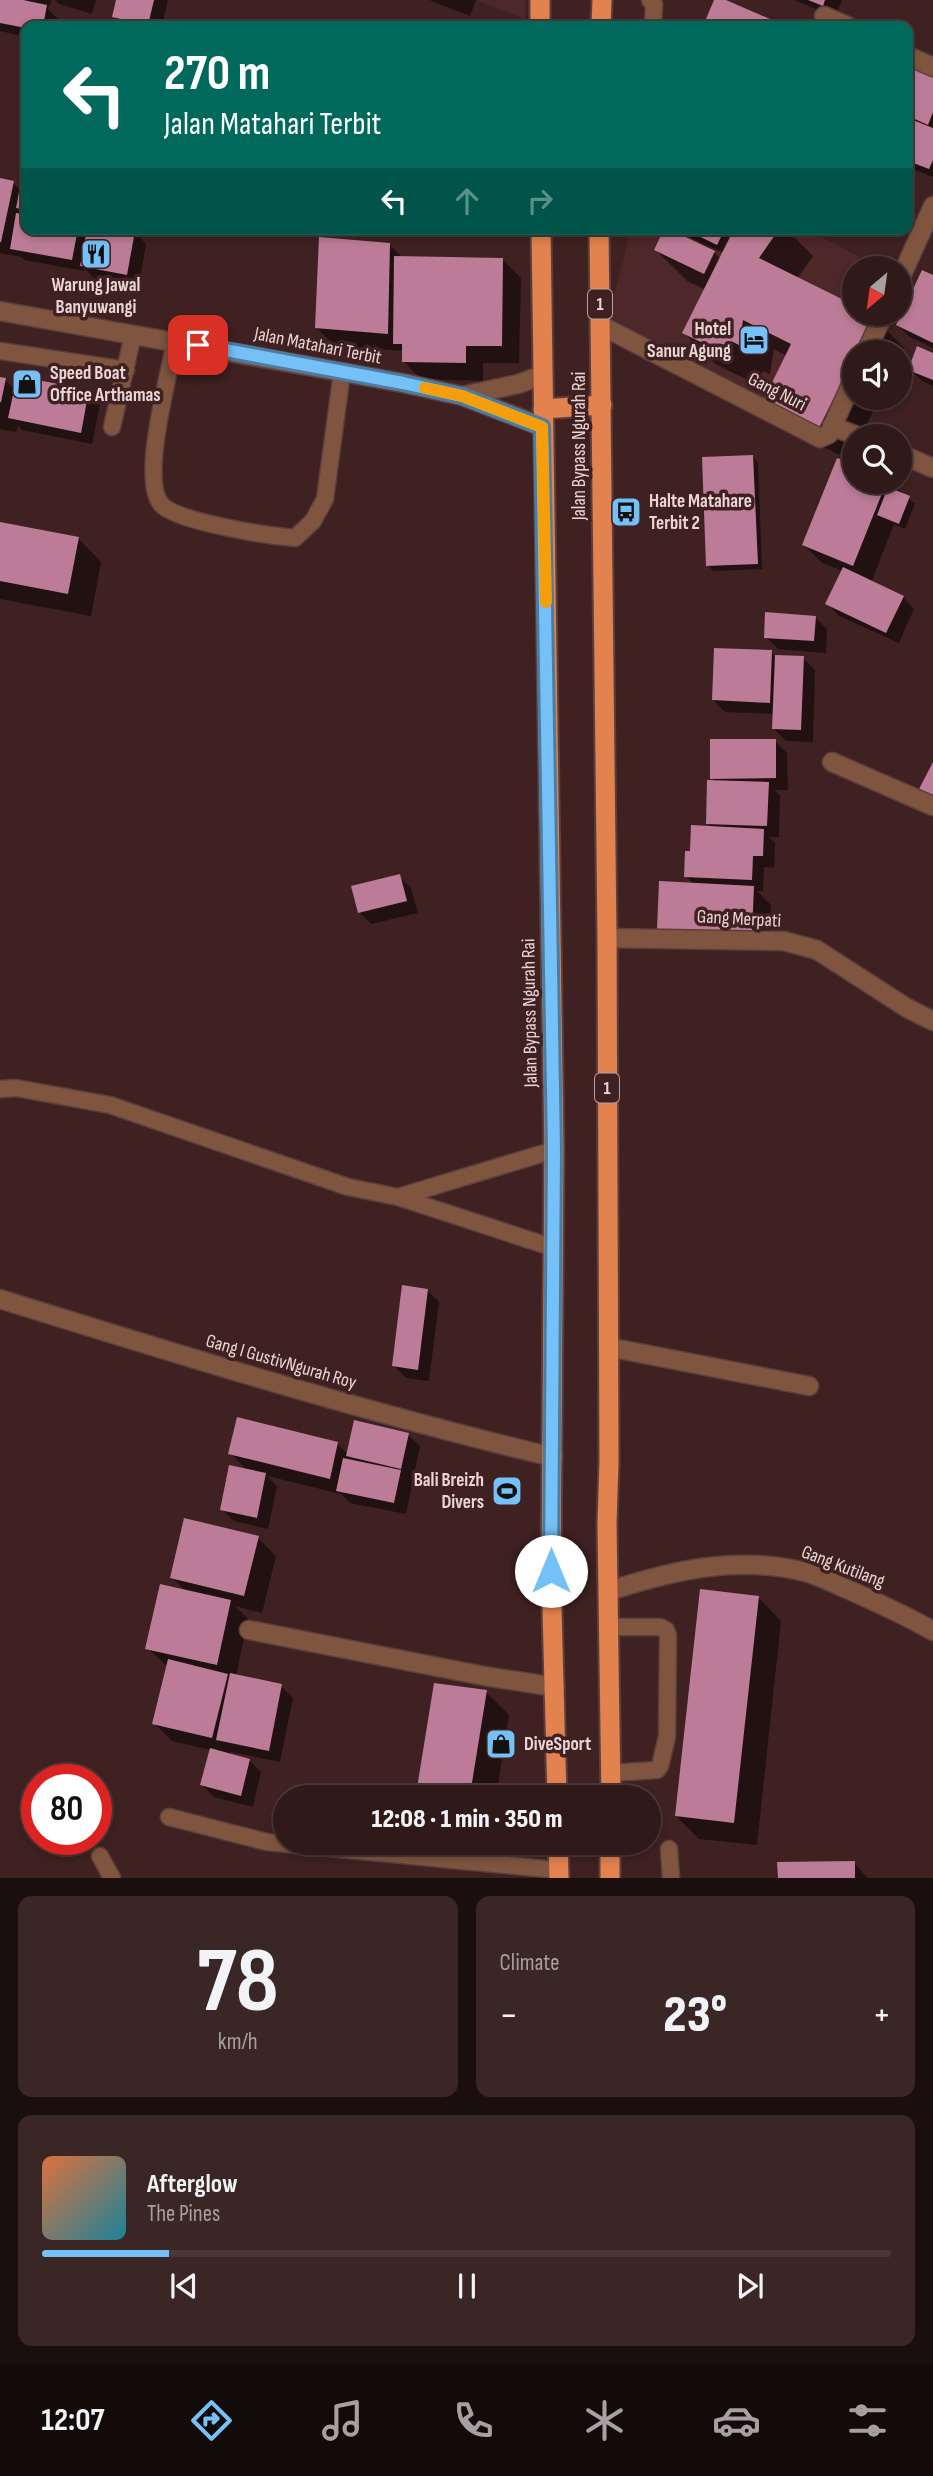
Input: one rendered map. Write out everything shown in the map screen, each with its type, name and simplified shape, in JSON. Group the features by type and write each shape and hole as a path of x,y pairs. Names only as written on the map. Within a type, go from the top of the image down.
{"highway":[{"path":"540,0 540,21"},
{"path":"601,21 602,0"},
{"name":"Jalan Bypass Ngurah Rai","path":"541,235 554,1150 551,1571 557,1785"},
{"name":"Jalan Bypass Ngurah Rai","path":"599,235 607,938 607,1524 611,1785"},
{"path":"543,418 602,405"},
{"path":"558,1855 558,1874"},
{"path":"610,1855 610,1878"}],"street":[{"path":"824,16 835,21"},
{"path":"913,58 933,68"},
{"path":"910,256 933,206"},
{"name":"Jalan Matahari Terbit","path":"0,311 342,372 462,396 543,418"},
{"name":"Gang Nuri","path":"600,325 820,438 829,434 832,426"},
{"name":"Jalan Matahari Terbit","path":"462,396 518,384 542,375"},
{"path":"842,404 832,426 842,430"},
{"path":"912,459 933,468"},
{"path":"832,762 933,806"},
{"name":"Gang Merpati","path":"607,938 784,941 817,950 907,1008 933,1021"},
{"name":"Gang I GustivNgurah Roy","path":"0,1299 172,1353 496,1444 553,1457"},
{"path":"608,1347 809,1386"},
{"name":"Gang Kutilang","path":"610,1591 657,1575 689,1569 726,1564 765,1565 807,1572 933,1630"},
{"path":"249,1630 484,1676 555,1687"}],"lane":[{"path":"650,0 654,4 653,21"},
{"path":"112,427 133,335"},
{"path":"174,342 153,461 153,487 162,505 183,516 267,536 295,538 313,521 325,499 342,372"},
{"path":"0,351 125,370"},
{"path":"0,1088 16,1088 110,1105 348,1186 398,1197 554,1248"},
{"path":"398,1197 554,1150"},
{"path":"609,1627 660,1627 666,1630 668,1636 667,1737 660,1766 657,1770 638,1773 611,1773"},
{"path":"169,1817 267,1842 558,1874"},
{"path":"669,1849 671,1878"},
{"path":"100,1856 113,1878"}],"shaded area":[{"path":"475,0 525,0 525,19"},
{"name":"Hotel Sanur Agung","path":"629,235 682,235 718,252 727,235 818,235 858,256 842,256 842,326 883,326 876,340 842,340 842,410 830,435 606,327"}],"building":[{"path":"0,0 23,0 47,5 44,21 21,21 21,27 0,23"},
{"path":"116,0 154,0 149,21 112,17"},
{"path":"714,0 726,0 774,21 705,21"},
{"path":"808,0 825,0 823,6"},
{"path":"913,67 933,75 933,112 928,125 913,118"},
{"path":"913,120 933,128 933,160 929,169 913,163"},
{"path":"0,178 14,181 1,242 0,242"},
{"path":"21,182 21,209 16,208"},
{"path":"16,213 21,214 21,235 77,235 72,260 10,249"},
{"path":"86,235 134,235 127,275 80,266"},
{"path":"661,235 682,235 715,251 704,274 654,250"},
{"path":"696,235 722,235 717,245"},
{"path":"731,235 775,235 759,258 842,299 842,326 869,326 862,340 842,340 842,381 818,430 762,403 791,344 743,320 739,345 731,341 725,354 682,333"},
{"path":"319,237 390,243 388,334 315,328"},
{"path":"394,256 503,258 502,346 466,346 466,363 402,362 402,344 393,344"},
{"path":"922,270 933,275 933,343 898,326 912,326 912,291"},
{"path":"917,346 933,353 933,380 912,372 912,359"},
{"path":"17,376 89,390 81,433 8,418"},
{"path":"0,377 6,378 1,402 0,402"},
{"path":"753,455 758,564 706,566 702,457"},
{"path":"837,458 842,460 842,494 882,494 853,566 802,545"},
{"path":"885,494 910,496 899,524 877,515"},
{"path":"0,522 79,537 68,594 0,581"},
{"path":"843,567 904,596 886,633 825,604"},
{"path":"765,612 816,616 814,641 764,638"},
{"path":"714,648 772,650 770,703 712,700"},
{"path":"775,655 804,656 801,730 772,729"},
{"path":"710,739 776,739 776,778 710,779"},
{"path":"933,762 933,799 918,791"},
{"path":"707,780 769,782 767,826 706,824"},
{"path":"691,825 764,829 763,856 753,856 752,880 684,877 685,851 690,851"},
{"path":"400,874 407,901 358,913 351,886"},
{"path":"659,881 754,886 752,934 657,929"},
{"path":"402,1285 428,1289 418,1370 392,1366"},
{"path":"237,1417 338,1442 330,1479 228,1454"},
{"path":"354,1420 409,1433 401,1469 346,1456"},
{"path":"343,1458 401,1470 394,1503 336,1491"},
{"path":"229,1465 266,1473 257,1518 220,1510"},
{"path":"184,1518 259,1536 244,1596 170,1578"},
{"path":"160,1584 231,1600 217,1665 145,1649"},
{"path":"700,1589 759,1596 734,1823 675,1816"},
{"path":"168,1659 228,1674 212,1738 152,1724"},
{"path":"230,1673 282,1684 269,1751 216,1740"},
{"path":"434,1683 487,1690 472,1785 417,1785"},
{"path":"210,1748 250,1759 241,1796 200,1785"},
{"path":"855,1861 855,1878 778,1878 777,1862"}],"slow traffic":[{"path":"425,388 462,396 542,427 546,602"}],"place":[{"name":"Warung Jawal Banyuwangi","path":"96,254"},
{"name":"Hotel Sanur Agung","path":"754,340"},
{"name":"Speed Boat Office Arthamas","path":"27,384"},
{"name":"Halte Matahare Terbit 2","path":"626,512"},
{"name":"Bali Breizh Divers","path":"507,1491"},
{"name":"DiveSport","path":"501,1744"}],"route":[{"path":"198,345 462,396 542,427 554,1150 551,1571"}]}
